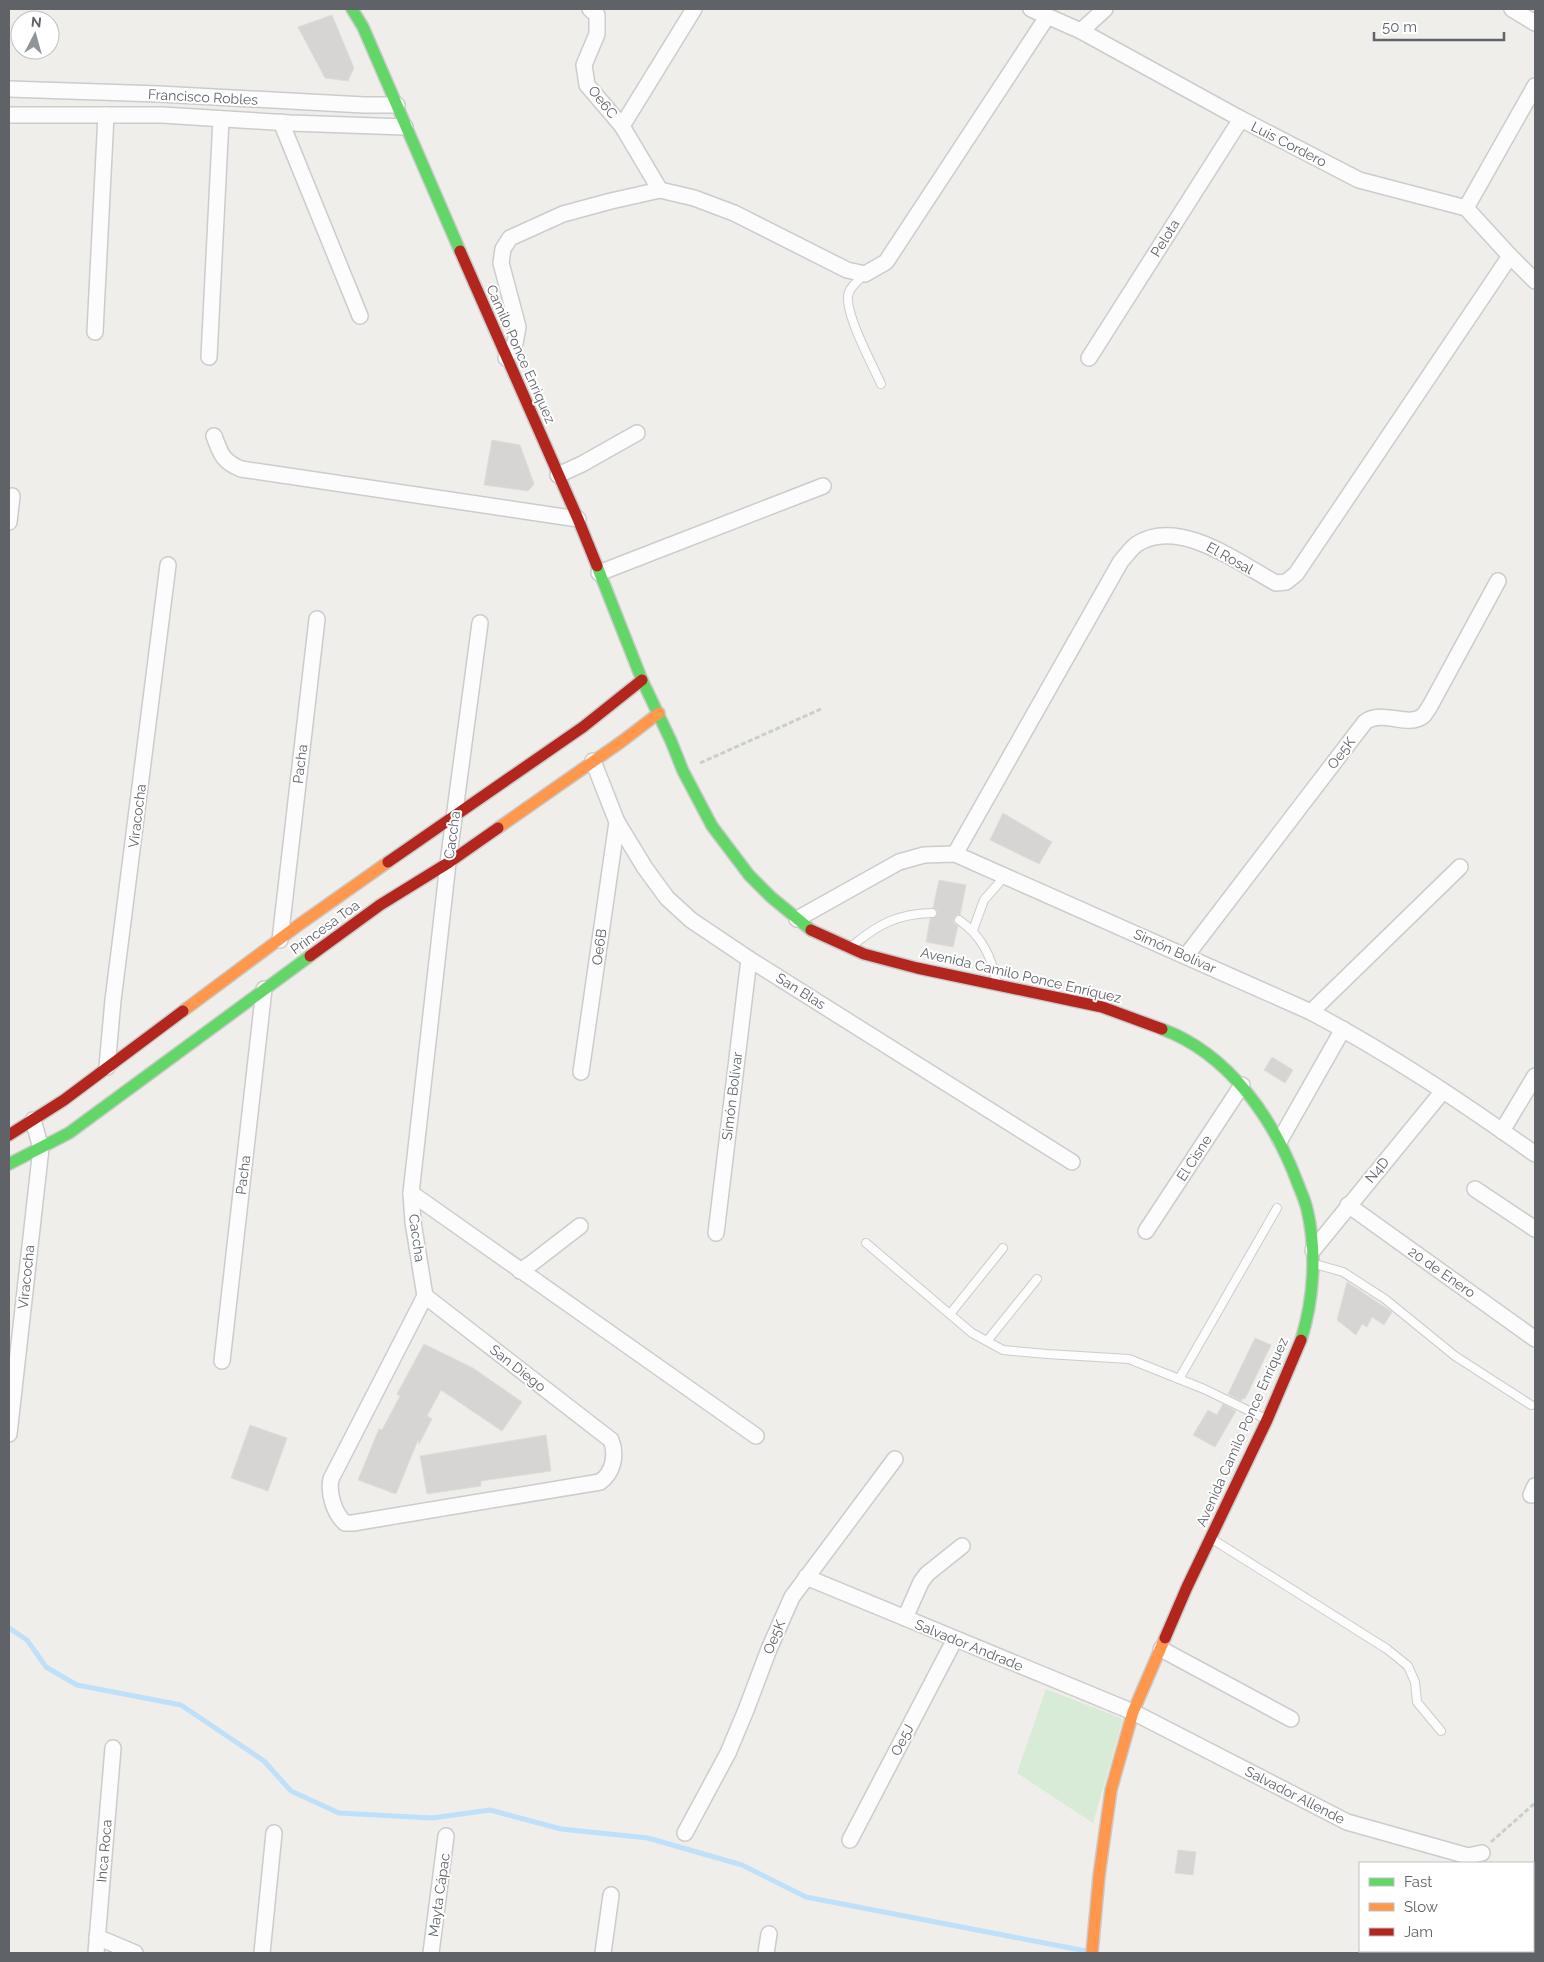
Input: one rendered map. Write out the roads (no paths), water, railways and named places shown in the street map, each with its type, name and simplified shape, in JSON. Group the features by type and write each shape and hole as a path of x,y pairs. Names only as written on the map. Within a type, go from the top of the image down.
{"main road":[{"name":"Camilo Ponce Enrìquez","path":"352,9 363,27 506,358 578,519 642,680 659,713"},
{"name":"Princesa Toa","path":"9,1135 64,1100 280,940 455,815 583,727 642,680"},
{"name":"Princesa Toa","path":"9,1164 69,1133 380,905 448,863 659,713"},
{"name":"Avenida Camilo Ponce Enríquez","path":"659,713 683,771 712,826 749,875 771,898 811,930 864,954 917,968 1102,1007 1170,1032 1201,1050 1226,1069 1242,1085 1280,1140 1307,1208 1313,1257 1311,1297 1304,1330 1267,1420 1187,1586 1133,1712 1111,1790 1099,1876 1092,1953"}],"street":[{"name":"Oe6C","path":"590,9 597,15 598,34 584,65 587,85 622,126 660,190"},
{"path":"622,126 694,9"},
{"name":"Luis Cordero","path":"1032,9 1081,31 1240,119 1359,180 1466,208"},
{"path":"1081,31 1105,9"},
{"path":"1512,9 1535,23"},
{"path":"506,358 515,343 518,327 501,263 503,249 510,238 563,214 660,190 694,198 734,213 847,270 865,274 886,262 1047,17"},
{"path":"1535,86 1466,208 1535,281"},
{"name":"Francisco Robles","path":"9,89 397,105"},
{"path":"9,115 162,115 406,127"},
{"path":"95,332 106,115"},
{"path":"209,356 222,119"},
{"name":"Pelota","path":"1089,358 1240,119"},
{"path":"281,122 360,316"},
{"name":"El Rosal","path":"955,854 1121,561 1138,544 1157,536 1180,536 1202,542 1276,583 1286,582 1296,574 1510,256"},
{"path":"558,475 582,464 637,433"},
{"path":"214,436 222,457 230,464 241,469 578,519"},
{"path":"599,573 823,486"},
{"path":"9,522 12,496"},
{"name":"Viracocha","path":"107,1067 113,1000 168,565"},
{"name":"Oe5K","path":"1186,956 1364,722 1372,717 1384,716 1412,720 1422,717 1430,706 1498,581"},
{"name":"Pacha","path":"280,940 317,619"},
{"name":"Caccha","path":"425,1296 413,1222 412,1193 448,863 480,623"},
{"name":"San Blas","path":"593,761 617,822 645,868 667,898 691,920 1072,1162"},
{"name":"Oe6B","path":"581,1072 617,822"},
{"name":"Simón Bolívar","path":"798,919 899,862 924,855 955,854 1311,1012 1343,1029 1443,1091 1535,1154"},
{"path":"1311,1012 1460,867"},
{"name":"Simón Bolívar","path":"716,1233 749,958"},
{"name":"Pacha","path":"222,1361 264,990"},
{"path":"1280,1140 1343,1029"},
{"path":"1502,1130 1535,1076"},
{"name":"El Cisne","path":"1146,1231 1242,1085"},
{"name":"N4D","path":"1313,1257 1348,1205 1443,1091"},
{"name":"Viracocha","path":"9,1434 41,1148 33,1120"},
{"path":"1475,1188 1535,1229"},
{"path":"412,1193 756,1436"},
{"name":"20 de Enero","path":"1348,1205 1535,1338"},
{"path":"520,1270 580,1226"},
{"name":"San Diego","path":"425,1296 611,1440 614,1454 607,1477 600,1482 362,1522 345,1523 340,1518 330,1492 331,1479 425,1296"},
{"name":"Oe5K","path":"685,1833 725,1759 787,1608 806,1577 895,1459"},
{"path":"905,1618 920,1582 927,1574 962,1546"},
{"name":"Salvador Andrade","path":"806,1577 1133,1712"},
{"name":"Oe5J","path":"850,1840 954,1639"},
{"path":"1161,1649 1292,1718"},
{"name":"Salvador Allende","path":"1133,1712 1347,1822 1468,1856 1482,1853"},
{"name":"Inca Roca","path":"96,1953 113,1748"},
{"path":"262,1953 274,1833"},
{"name":"Mayta Cápac","path":"431,1953 446,1836"},
{"path":"603,1953 611,1895"},
{"path":"766,1953 770,1934"},
{"path":"97,1937 135,1953"}],"lane":[{"path":"865,274 853,286 848,295 850,311 881,384"},
{"path":"973,930 984,900 1005,876"},
{"path":"850,948 872,929 894,919 912,914 932,913"},
{"path":"959,920 973,930 986,951 998,985"},
{"path":"1178,1379 1278,1208"},
{"path":"866,1243 972,1333 1004,1350 1129,1359 1204,1388 1267,1420"},
{"path":"950,1314 1003,1248"},
{"path":"1313,1257 1343,1272 1385,1300 1455,1356 1531,1405"},
{"path":"987,1341 1037,1279"},
{"path":"1211,1538 1387,1649 1408,1666 1415,1682 1417,1702 1441,1731"}],"waterway":[{"path":"9,1628 27,1640 46,1667 77,1685 181,1705 264,1761 291,1791 339,1813 432,1818 490,1810 561,1829 648,1838 742,1865 806,1897 1086,1951"}]}
